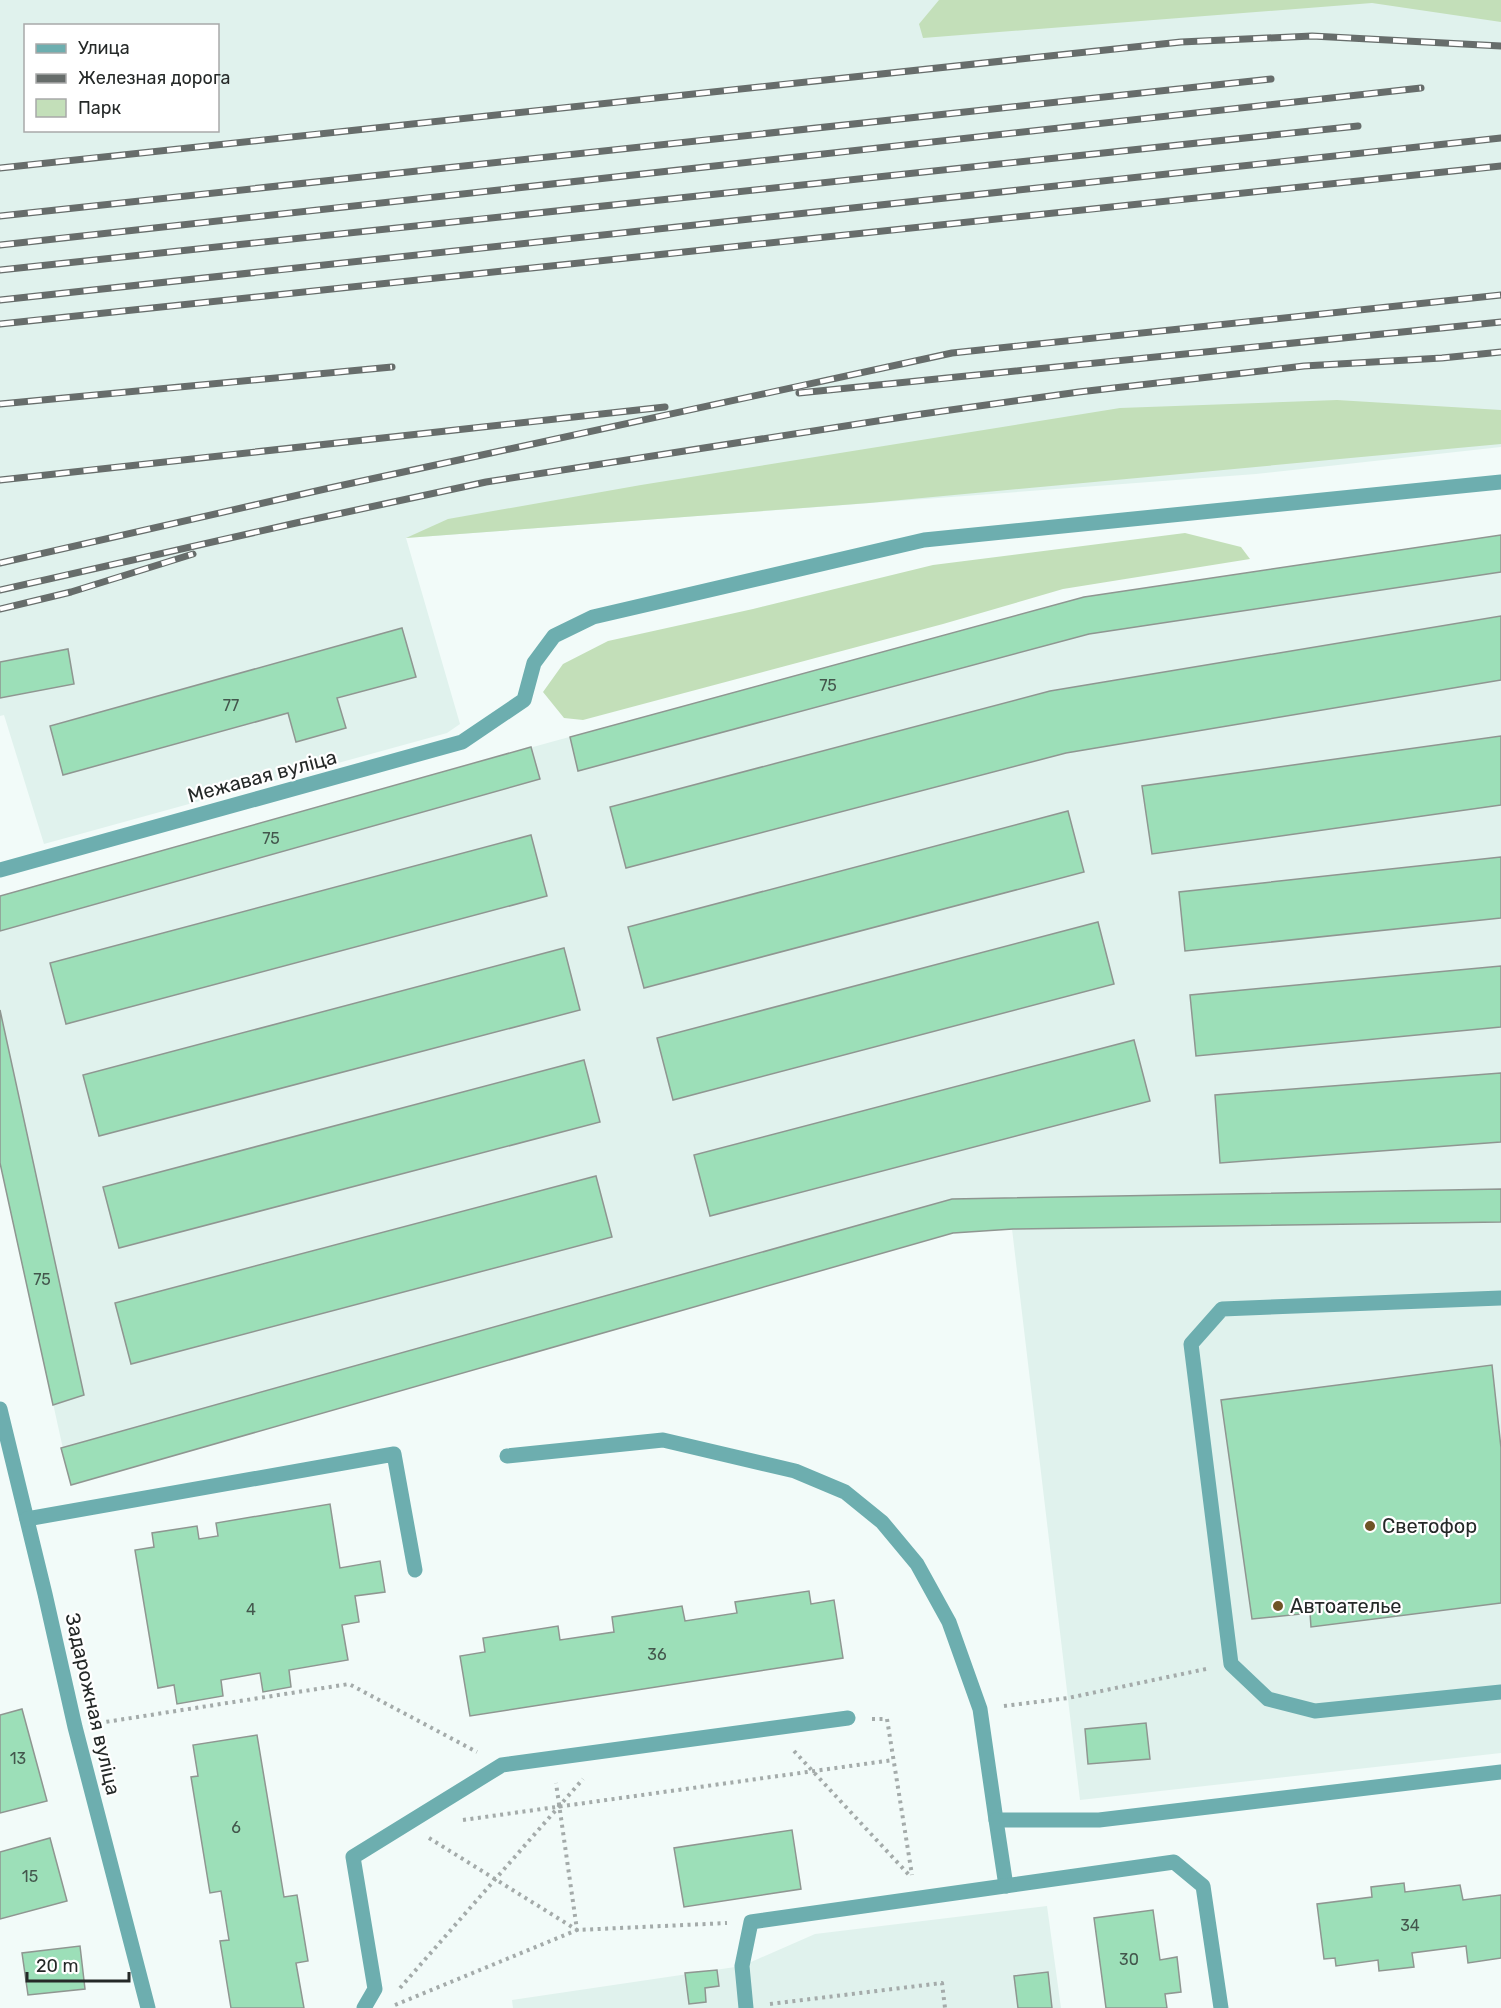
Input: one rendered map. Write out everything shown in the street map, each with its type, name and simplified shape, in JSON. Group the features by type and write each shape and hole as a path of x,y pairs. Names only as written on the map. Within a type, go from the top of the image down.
{"street":[{"name":"Межавая вуліца","path":"0,870 462,742 524,700 534,663 554,636 593,617 924,540 1501,482"},
{"path":"1501,1298 1222,1309 1191,1344 1231,1664 1268,1699 1315,1711 1501,1692"},
{"name":"Задарожная вуліца","path":"0,1409 75,1727 148,2008"},
{"path":"507,1456 663,1440 795,1471 845,1492 882,1522 917,1564 949,1622 980,1709 1006,1886"},
{"path":"27,1519 394,1454 415,1570"},
{"path":"364,2008 375,1989 353,1857 501,1765 848,1718"},
{"path":"996,1820 1099,1820 1501,1772"},
{"path":"746,2008 742,1966 751,1922 1174,1862 1203,1886 1221,2008"}],"path":[{"path":"980,1709 1068,1698 1231,1664"},
{"path":"75,1727 349,1684 501,1765"},
{"path":"773,1729 912,1879 887,1719 848,1718"},
{"path":"399,1990 608,1750"},
{"path":"552,1758 577,1930"},
{"path":"458,1821 893,1760"},
{"path":"406,1823 577,1930"},
{"path":"388,2008 577,1930 751,1922"},
{"path":"746,2008 942,1983 945,2008"}],"shaded area":[{"path":"0,0 1501,0 1501,447 1256,474 406,538 460,724 447,733 44,844 4,715 0,716"},
{"path":"1501,535 1501,1753 1080,1800 1012,1229 953,1233 71,1485 0,1163 0,896 551,742 1084,597"},
{"path":"1047,1906 1061,2008 513,2008 512,2000 742,1966 815,1934"}],"green space":[{"path":"939,0 1501,0 1501,22 1372,3 923,38 919,24"},
{"path":"1337,400 1501,410 1501,444 869,503 406,538 448,519 641,485 1120,408"},
{"path":"1185,533 1241,547 1250,559 1063,589 943,624 583,720 564,718 543,692 563,664 608,641 753,609 933,565"}],"building":[{"path":"1501,535 1501,572 1089,634 578,771 570,737 1084,597"},
{"path":"1501,616 1501,680 1066,753 626,868 610,807 1050,691"},
{"path":"402,628 416,677 337,698 346,728 296,742 288,713 63,775 50,726"},
{"path":"68,649 74,684 0,698 0,662"},
{"path":"1501,736 1501,805 1152,854 1142,786"},
{"path":"531,747 540,779 0,931 0,896"},
{"path":"1068,811 1084,872 644,988 628,927"},
{"path":"531,835 547,896 66,1024 50,963"},
{"path":"1501,857 1501,918 1185,951 1179,892"},
{"path":"1098,922 1114,984 673,1100 657,1038"},
{"path":"564,948 580,1010 99,1136 83,1075"},
{"path":"1501,966 1501,1027 1196,1056 1190,995"},
{"path":"0,1010 84,1395 53,1405 0,1163"},
{"path":"1134,1040 1150,1101 710,1216 694,1155"},
{"path":"584,1060 600,1122 119,1248 103,1187"},
{"path":"1501,1073 1501,1142 1220,1163 1215,1095"},
{"path":"596,1176 612,1237 131,1364 115,1303"},
{"path":"1501,1189 1501,1222 1013,1229 953,1233 71,1485 61,1448 952,1199"},
{"name":"Светофор","path":"1492,1365 1501,1448 1501,1603 1311,1627 1310,1613 1252,1619 1221,1400"},
{"path":"330,1504 340,1568 380,1561 385,1592 355,1596 359,1622 342,1625 348,1660 289,1670 291,1687 263,1692 260,1673 221,1680 223,1696 177,1704 174,1685 158,1688 135,1550 154,1547 152,1533 197,1526 199,1539 218,1536 216,1523"},
{"path":"809,1591 811,1604 834,1600 843,1658 470,1716 460,1656 485,1652 483,1638 558,1626 560,1640 614,1632 612,1617 682,1606 685,1621 737,1613 735,1602"},
{"path":"22,1709 47,1801 0,1813 0,1715"},
{"path":"1146,1723 1150,1759 1088,1764 1085,1729"},
{"path":"257,1735 284,1897 297,1895 308,1961 296,1963 304,2008 231,2008 220,1941 229,1940 221,1891 210,1893 191,1777 198,1776 193,1745"},
{"path":"792,1830 801,1889 684,1907 674,1848"},
{"path":"50,1838 67,1901 0,1919 0,1852"},
{"path":"1404,1883 1405,1892 1460,1885 1463,1900 1501,1895 1501,1958 1468,1963 1466,1946 1412,1953 1414,1967 1379,1971 1378,1960 1336,1966 1335,1958 1324,1959 1317,1904 1372,1897 1371,1887"},
{"path":"1153,1910 1160,1960 1177,1957 1181,1992 1165,1994 1167,2008 1106,2008 1094,1918"},
{"path":"80,1946 85,1989 28,1995 22,1953"},
{"path":"717,1970 719,1986 705,1988 706,2002 689,2004 685,1973"},
{"path":"1048,1972 1052,2008 1018,2008 1014,1976"}],"railway":[{"path":"0,168 1181,42 1312,36 1501,46"},
{"path":"0,216 1271,79"},
{"path":"0,245 1421,88"},
{"path":"0,270 1358,126"},
{"path":"0,300 1501,138"},
{"path":"0,324 1501,166"},
{"path":"0,563 325,489 952,353 1501,295"},
{"path":"799,393 1501,322"},
{"path":"0,590 486,482 922,414 1079,392 1304,366 1442,358 1501,352"},
{"path":"0,404 392,367"},
{"path":"0,480 665,407"},
{"path":"0,609 71,592 193,554"}],"place":[{"name":"Светофор","path":"1370,1526"},
{"name":"Автоателье","path":"1278,1606"}]}
